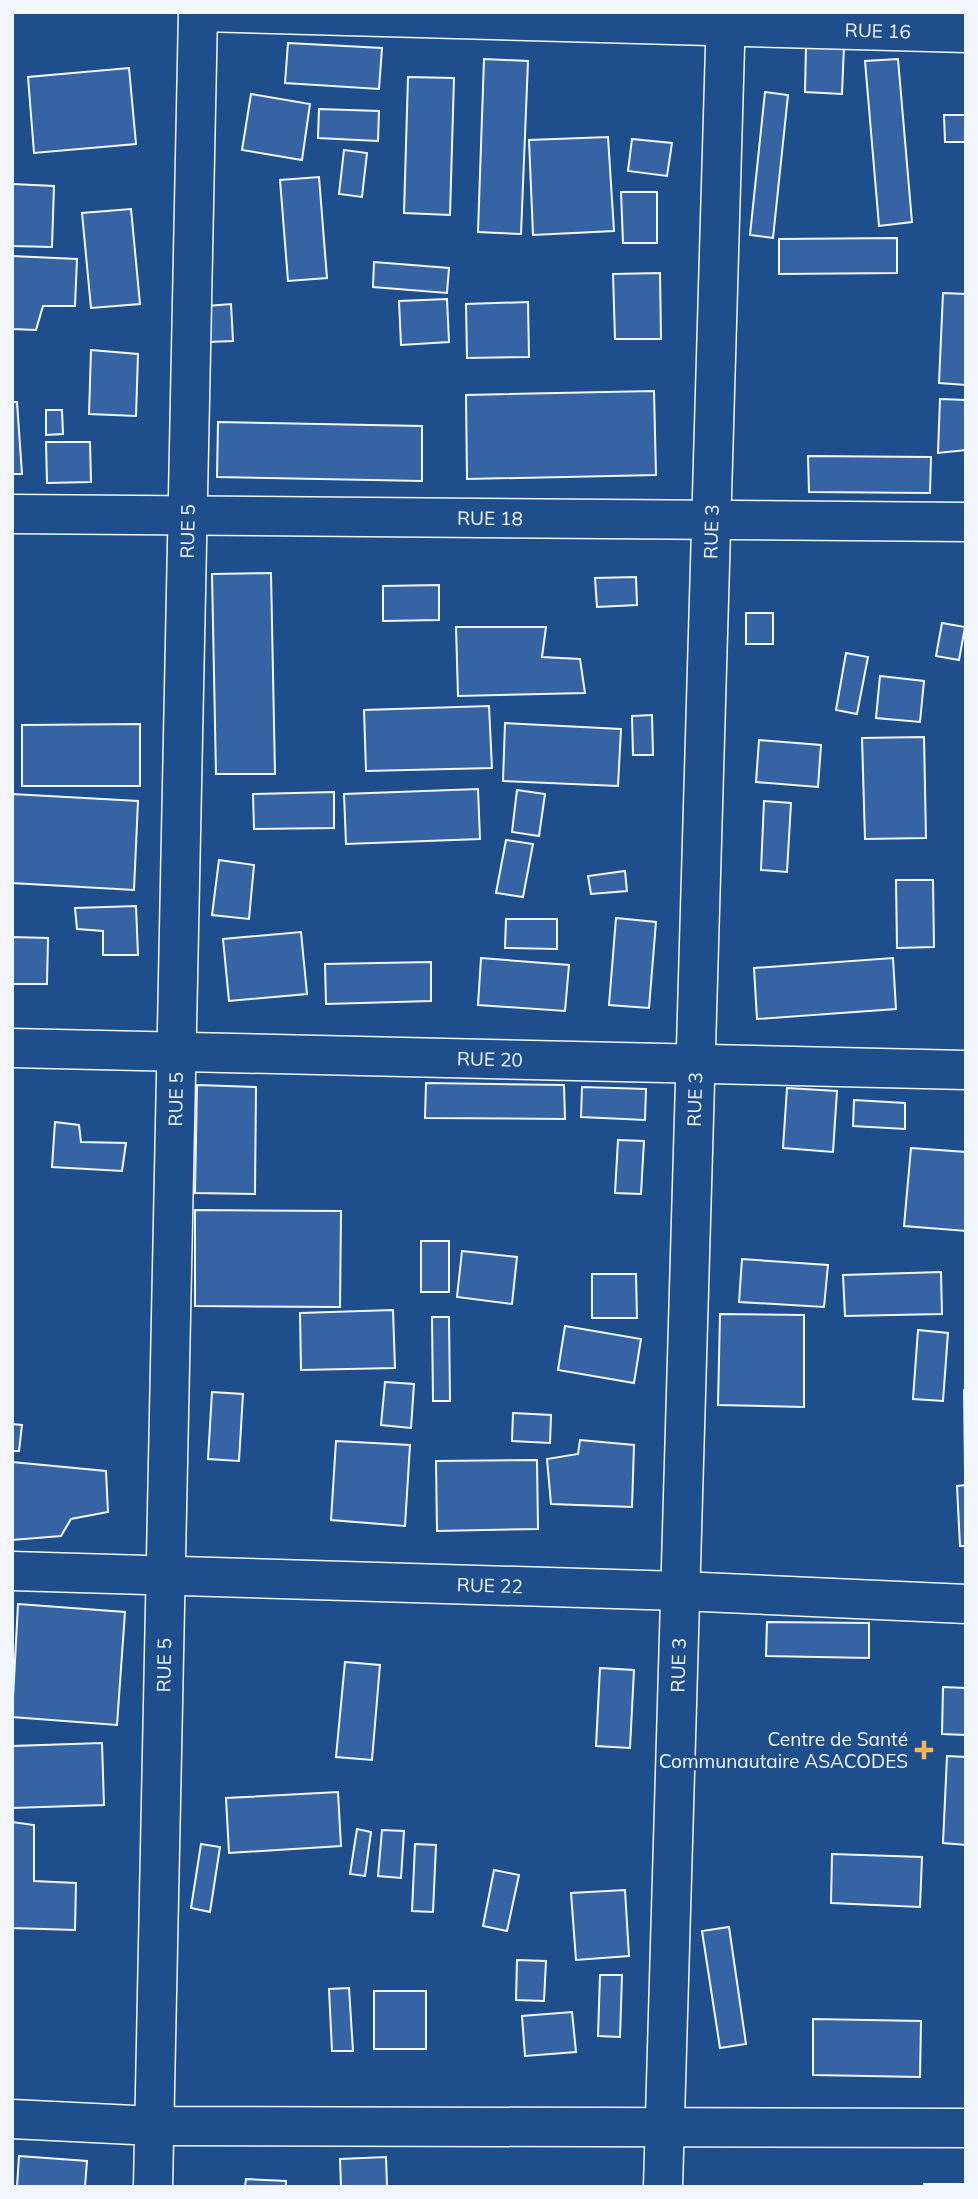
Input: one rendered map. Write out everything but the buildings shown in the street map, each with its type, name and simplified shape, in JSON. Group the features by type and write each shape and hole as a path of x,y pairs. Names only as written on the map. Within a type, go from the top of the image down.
{"street":[{"name":"RUE 16","path":"200,12 726,19 966,33"},
{"name":"RUE 5","path":"153,2187 187,515 200,12"},
{"name":"RUE 3","path":"663,2187 726,19"},
{"name":"RUE 18","path":"12,514 966,522"},
{"name":"RUE 20","path":"12,1048 966,1070"},
{"name":"RUE 22","path":"12,1571 680,1591 966,1604"},
{"path":"12,2119 154,2126 966,2129"}],"place":[{"name":"Centre de Santé Communautaire ASACODES","path":"924,1750"}]}
